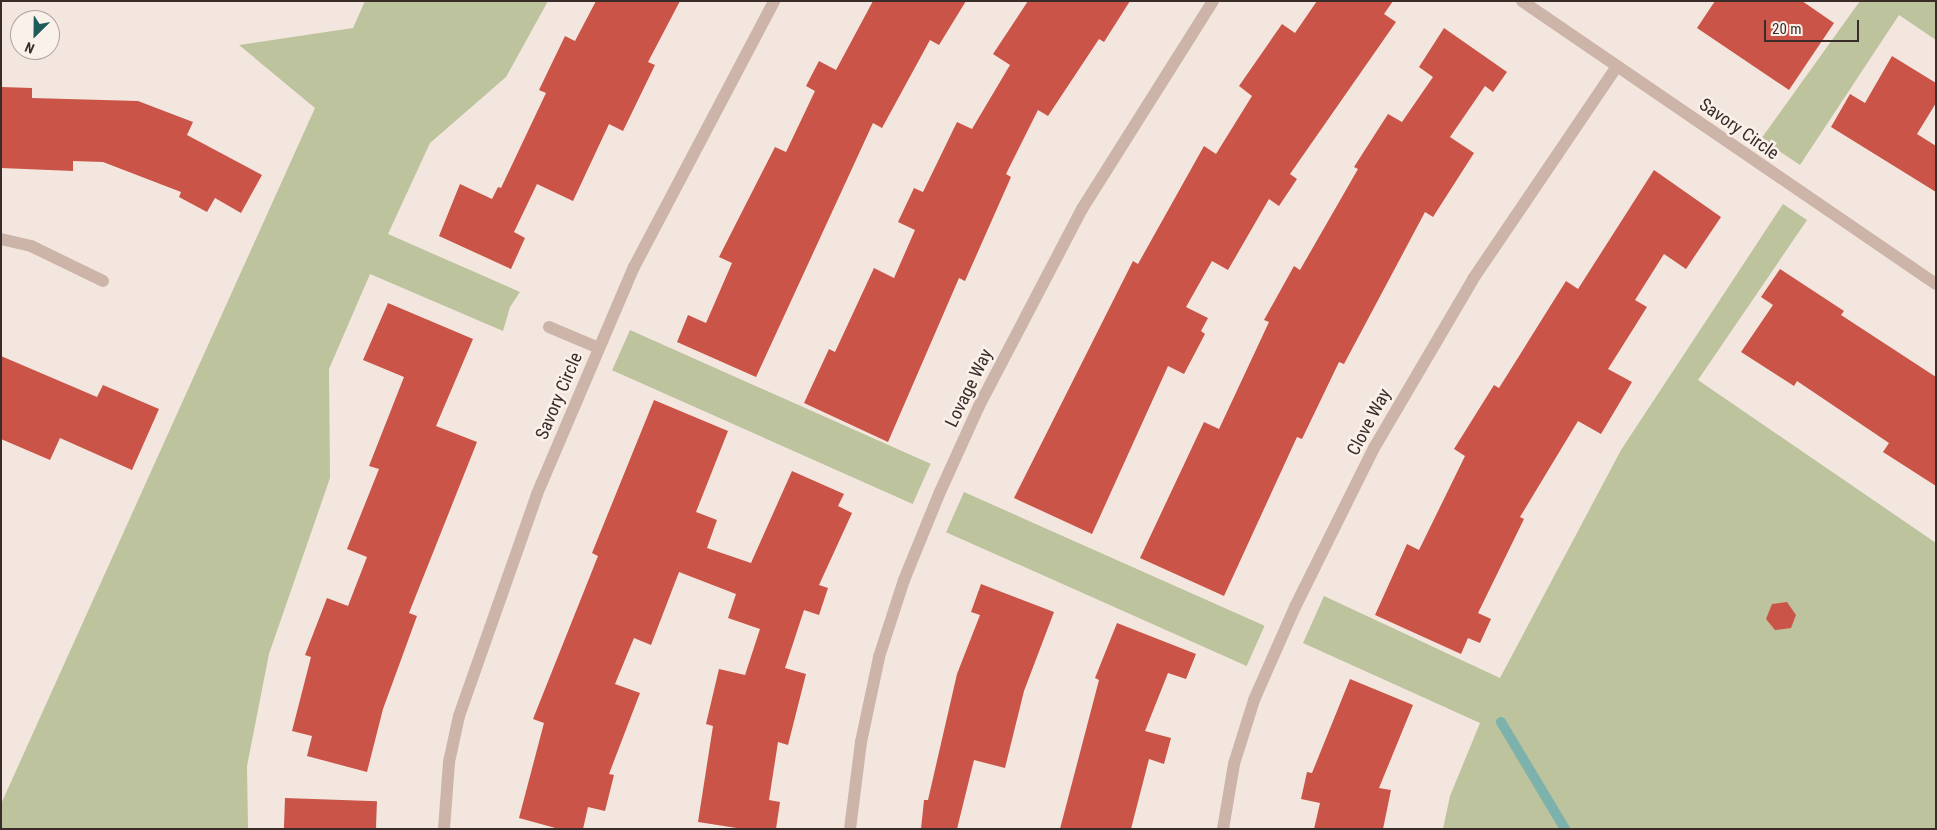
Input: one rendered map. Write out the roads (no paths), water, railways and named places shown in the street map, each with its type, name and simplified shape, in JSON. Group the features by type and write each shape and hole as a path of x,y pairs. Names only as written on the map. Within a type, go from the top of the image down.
{"street":[{"name":"Savory Circle","path":"444,829 449,762 467,691 521,537 599,348 668,197 774,1"},
{"name":"Lovage Way","path":"850,829 860,742 879,657 904,580 944,483 1004,355 1082,210 1213,1"},
{"name":"Savory Circle","path":"1522,1 1936,284"},
{"name":"Clove Way","path":"1223,829 1234,764 1254,700 1295,607 1374,448 1473,279 1617,66"},
{"path":"1,239 31,246 103,280"},
{"path":"549,327 599,348"}],"waterway":[{"path":"1501,722 1565,829"}]}
